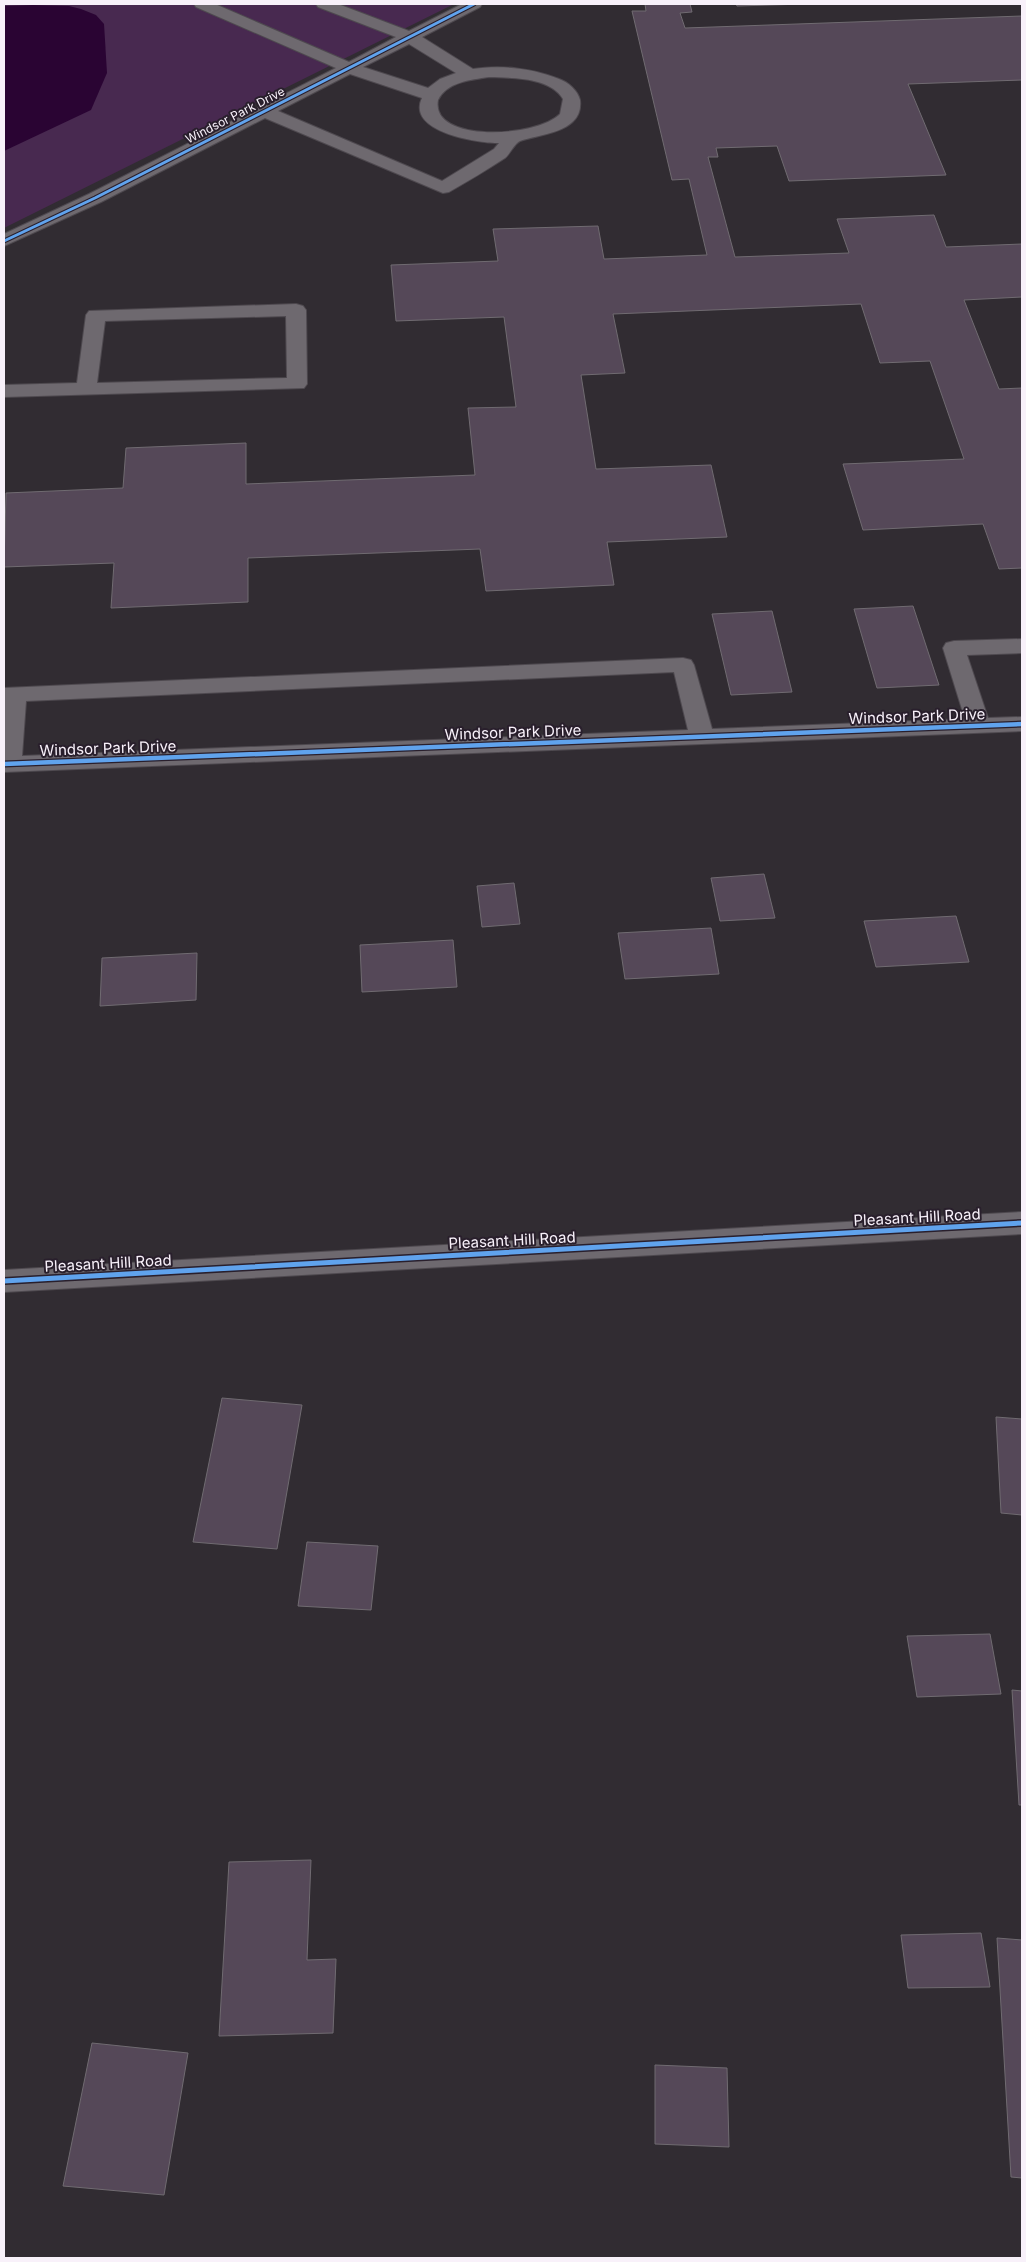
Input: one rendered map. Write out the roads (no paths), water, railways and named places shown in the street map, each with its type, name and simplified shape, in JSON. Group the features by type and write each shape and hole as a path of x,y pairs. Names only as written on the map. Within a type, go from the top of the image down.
{"street":[{"path":"202,4 349,68 431,95"},
{"path":"324,4 410,37 469,74"},
{"name":"Windsor Park Drive","path":"4,241 94,198 474,4"},
{"path":"495,72 528,74 545,79 559,85 568,94 572,103 570,112 562,121 549,129 512,138 491,138 453,130 440,123 431,114 428,105 431,95 439,87 469,74 495,72"},
{"path":"264,111 443,188 500,153 512,138"},
{"path":"4,391 297,384 296,310 96,315 86,389"},
{"path":"979,726 954,648 1022,646"},
{"path":"7,764 9,694 683,665 702,737"},
{"name":"Windsor Park Drive","path":"7,764 1022,724"},
{"name":"Pleasant Hill Road","path":"4,1281 1022,1223"}]}
